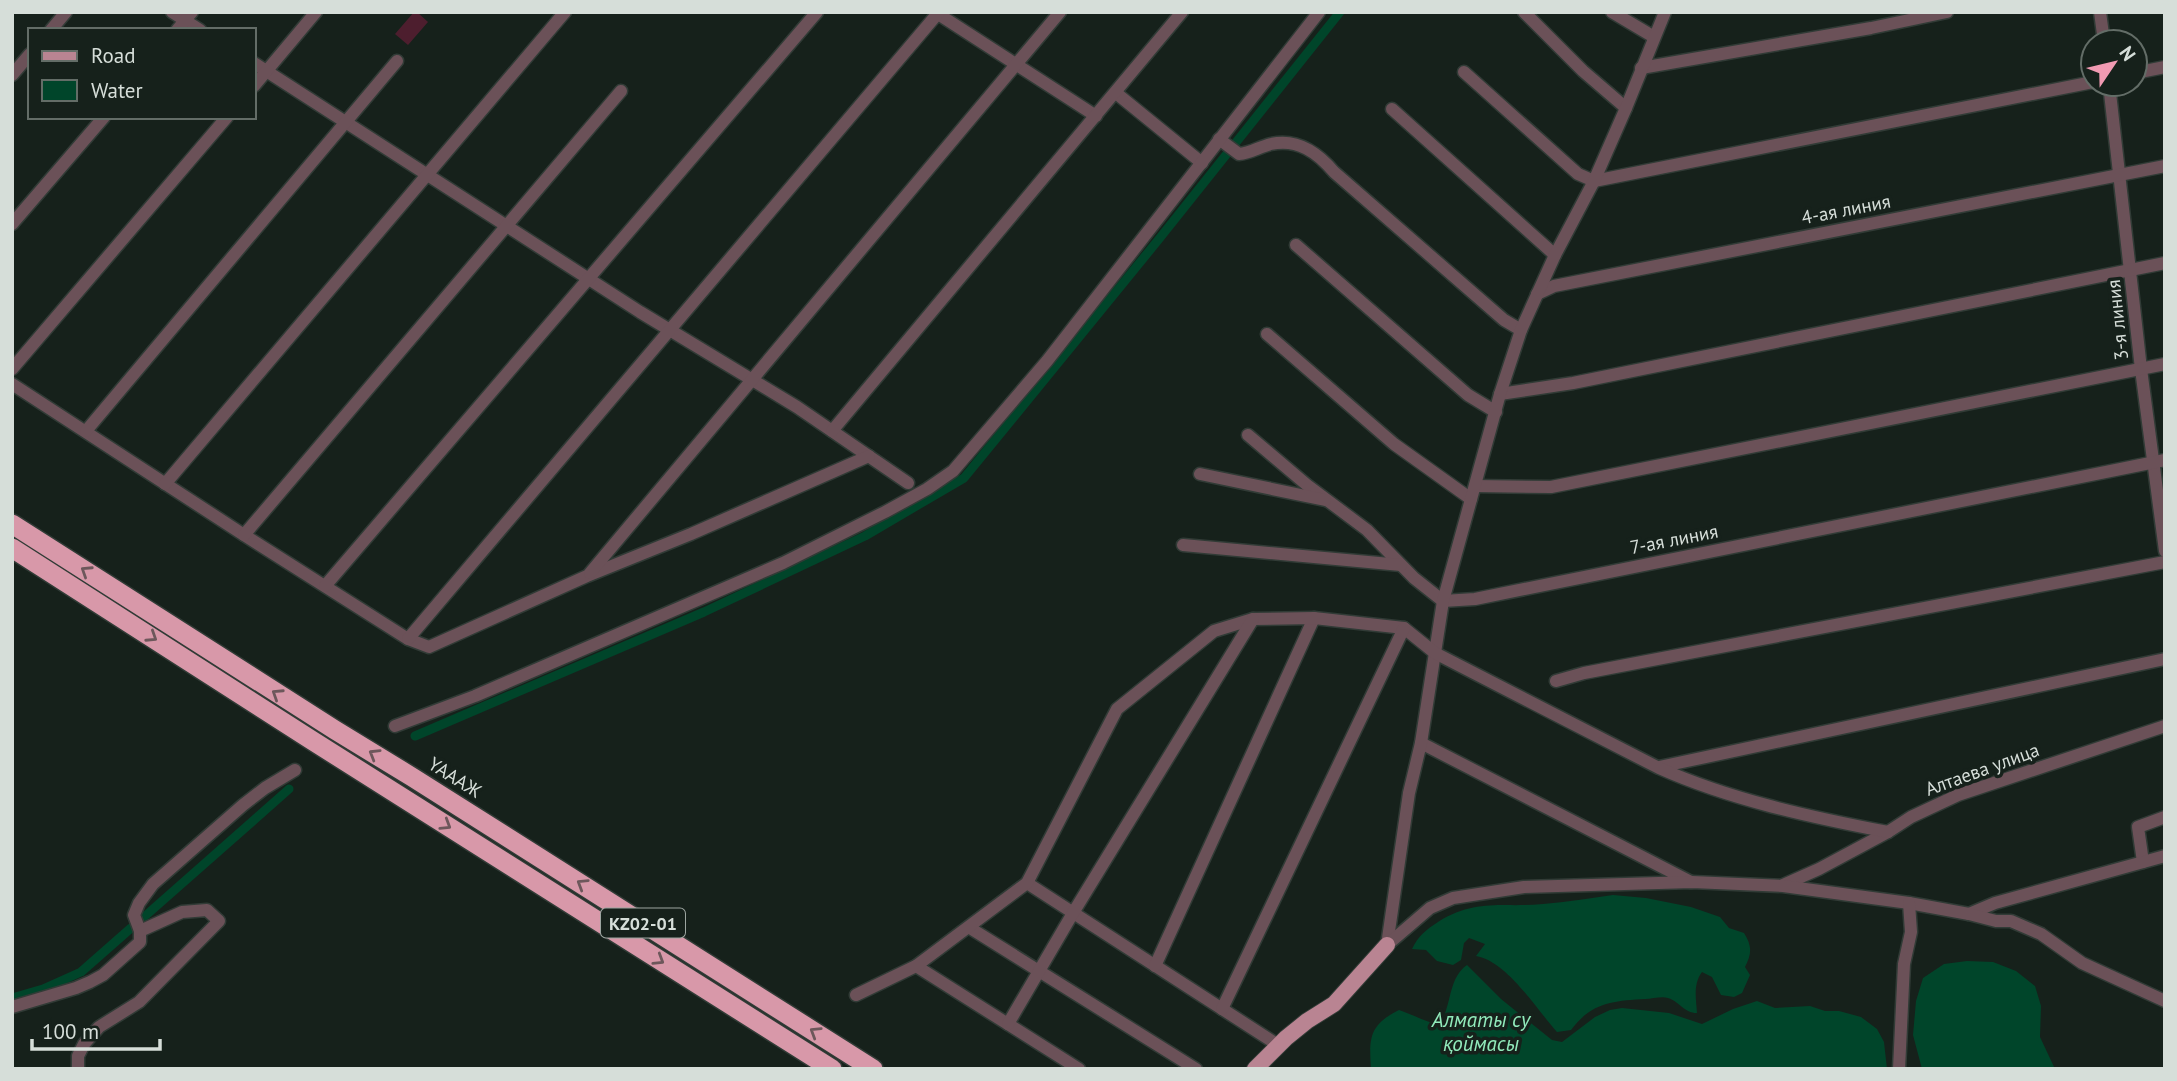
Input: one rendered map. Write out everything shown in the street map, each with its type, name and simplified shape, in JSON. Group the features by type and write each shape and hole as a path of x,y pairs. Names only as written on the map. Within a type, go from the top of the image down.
{"highway":[{"name":"ҮАААЖ","path":"12,524 873,1069"},
{"name":"KZ02-01","path":"12,548 832,1069"}],"main road":[{"path":"1255,1069 1307,1021 1334,1004 1387,944"}],"street":[{"path":"53,28 66,12"},
{"path":"172,12 185,21"},
{"path":"256,84 316,12"},
{"path":"165,484 565,12"},
{"path":"325,586 817,12"},
{"path":"587,576 1059,12"},
{"path":"832,431 1182,12"},
{"path":"395,726 475,696 783,563 885,513 953,471 1047,360 1202,163 1222,142 1319,12"},
{"path":"1524,12 1583,71 1626,107"},
{"path":"1612,12 1654,37"},
{"path":"1387,944 1409,793 1421,743 1443,601 1500,394 1521,330 1555,255 1594,181 1665,12"},
{"path":"1641,68 1947,12"},
{"path":"408,639 937,13 1096,116"},
{"path":"12,75 28,56"},
{"path":"86,431 397,61"},
{"path":"256,64 589,279 832,431 908,483"},
{"path":"1464,72 1578,174 1594,181 2079,85"},
{"path":"244,536 621,91"},
{"path":"1116,93 1202,163"},
{"name":"3-я линия","path":"2111,98 2141,369 2159,461 2165,551"},
{"path":"1392,109 1555,255"},
{"path":"12,224 102,119"},
{"path":"12,369 225,119"},
{"path":"1222,142 1239,154 1250,153 1269,144 1287,142 1320,156 1334,172 1504,320 1521,330"},
{"name":"4-ая линия","path":"1537,294 1554,286 2165,166"},
{"path":"1296,245 1468,395 1496,412"},
{"path":"1500,394 1573,383 2165,263"},
{"path":"1267,334 1394,444 1473,493 1551,487 2165,363"},
{"path":"12,384 244,536 408,639 429,647 587,576 869,456"},
{"path":"1248,435 1367,530 1414,578 1443,601"},
{"name":"7-ая линия","path":"1443,601 1475,599 2159,461"},
{"path":"1200,474 1329,501"},
{"path":"1183,545 1401,565"},
{"path":"1556,681 1584,673 2165,562"},
{"path":"1155,966 1314,618"},
{"path":"856,995 916,966 1027,883 1116,709 1214,631 1253,620 1314,618 1404,628 1436,653 1659,768 1696,784 1820,819 1888,832"},
{"path":"1008,1024 1253,620"},
{"path":"1222,1009 1404,628"},
{"path":"1659,768 2165,659"},
{"name":"Алтаева улица","path":"1783,886 1888,832 1911,817 1958,795 2165,726"},
{"path":"1421,743 1692,882"},
{"path":"12,1007 76,988 103,975 140,942 140,931 134,915 153,884 243,805 295,770"},
{"path":"2143,862 2138,827 2165,817"},
{"path":"1969,914 1995,903 2165,856"},
{"path":"1387,944 1430,908 1453,898 1524,887 1692,882 1783,886 1909,903 1996,921 2011,921 2041,934 2082,963 2165,1001"},
{"path":"1027,883 1278,1045"},
{"path":"1899,1069 1904,964 1910,932 1909,903"},
{"path":"78,1069 78,1056 84,1044 99,1027 139,1002 219,921 207,910 182,912 140,931"},
{"path":"970,928 1196,1069"},
{"path":"916,966 1079,1069"}],"shaded area":[{"path":"414,12 428,22 408,45 395,34"}],"water":[{"path":"1613,895 1691,907 1720,917 1729,928 1744,933 1750,950 1745,967 1750,975 1742,993 1734,997 1721,995 1712,977 1702,972 1696,986 1697,1013 1666,997 1623,1001 1595,1008 1571,1030 1557,1032 1510,976 1488,960 1476,956 1485,944 1469,938 1464,943 1461,960 1453,965 1437,961 1426,950 1412,949 1430,927 1465,910"},
{"path":"1993,962 2016,971 2035,986 2041,1006 2040,1037 2055,1069 1922,1069 1913,1035 1916,1001 1923,978 1944,964"},
{"name":"Алматы су қоймасы","path":"1467,965 1501,999 1552,1040 1562,1042 1595,1017 1610,1010 1622,1008 1669,1013 1702,1024 1757,1001 1775,1008 1810,1006 1861,1017 1877,1029 1884,1042 1887,1069 1371,1069 1370,1049 1376,1027 1399,1010 1440,1024 1456,977"}],"waterway":[{"path":"415,736 704,612 865,536 964,478 1340,12"},
{"path":"144,917 289,789"},
{"path":"12,998 43,989 81,972 131,928"}]}
